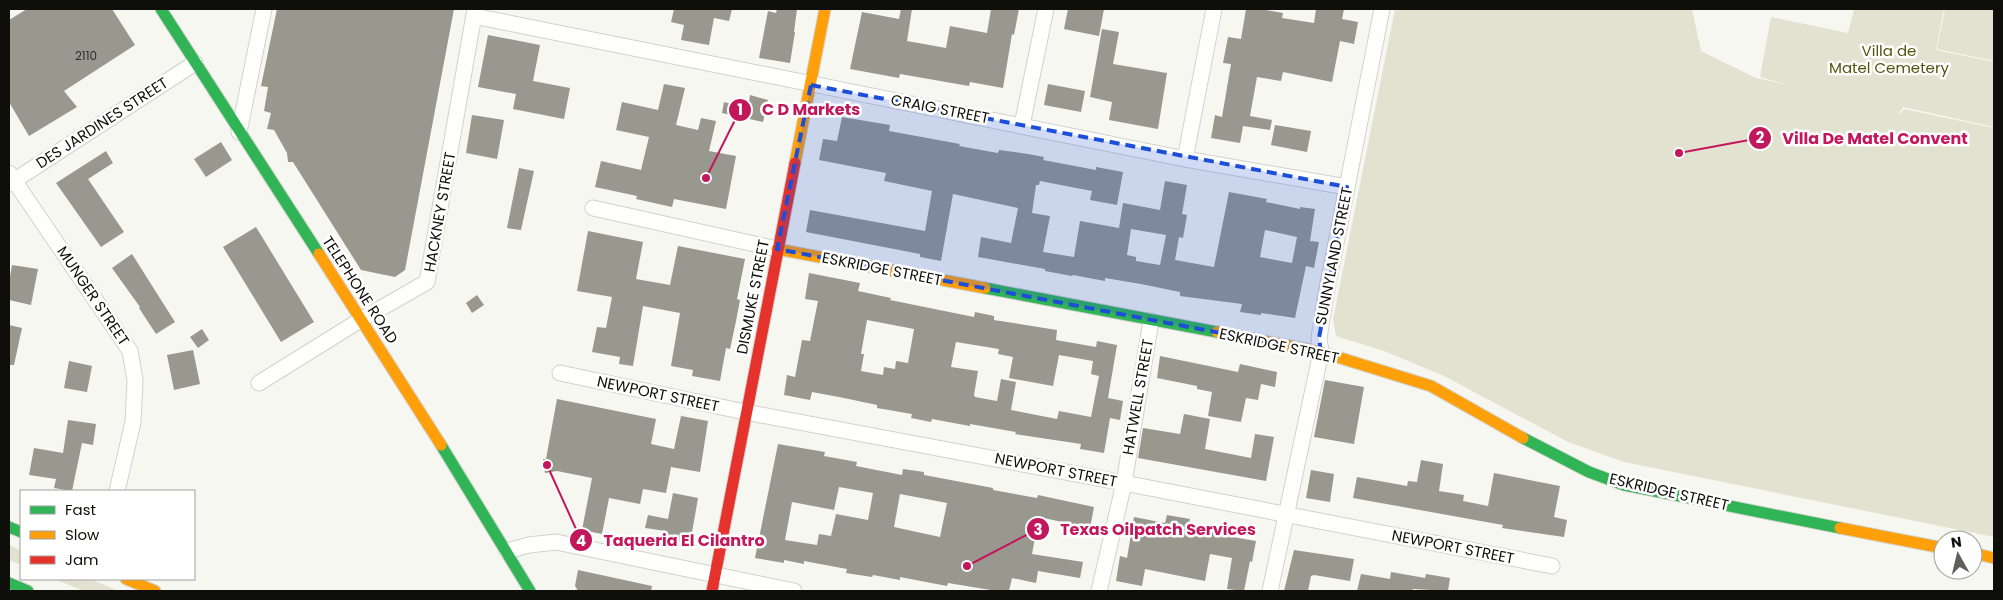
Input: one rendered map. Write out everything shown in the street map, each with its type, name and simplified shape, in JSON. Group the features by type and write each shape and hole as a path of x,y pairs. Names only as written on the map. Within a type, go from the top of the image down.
{"main road":[{"name":"TELEPHONE ROAD","path":"161,9 362,319 507,551 526,589"},
{"name":"DISMUKE STREET","path":"713,584 825,9"},
{"name":"ESKRIDGE STREET","path":"777,249 1321,352 1431,386 1521,438 1589,472 1624,485 1933,546"},
{"path":"128,580 155,591"},
{"path":"9,583 28,591"}],"street":[{"path":"239,132 264,9"},
{"path":"1022,124 1046,9"},
{"path":"1185,159 1214,9"},
{"name":"SUNNYLAND STREET","path":"1270,591 1321,352 1319,338 1382,9"},
{"name":"CRAIG STREET","path":"475,12 811,85 1022,124 1185,159 1348,187"},
{"name":"HACKNEY STREET","path":"259,383 362,319 427,282 475,12"},
{"name":"DES JARDINES STREET","path":"10,179 195,63"},
{"name":"MUNGER STREET","path":"10,179 130,351 135,380 133,422 117,490"},
{"name":"ESKRIDGE STREET","path":"593,208 777,249"},
{"name":"HATWELL STREET","path":"1099,591 1124,483 1151,321"},
{"name":"NEWPORT STREET","path":"560,373 745,412 1552,566"},
{"path":"507,551 529,545 556,542 713,584 794,591"}],"highlighted area":[{"path":"811,85 1347,187 1319,338 1321,352 777,249"}],"green space":[{"name":"Villa de Matel Cemetery","path":"1395,9 1692,9 1701,51 1756,78 1789,85 1760,77 1771,17 1848,33 1854,9 1944,9 1936,50 1994,62 1994,127 1903,107 1897,116 1904,109 1994,128 1994,537 1983,535 1983,530 1959,530 1624,462 1568,442 1444,376 1384,351 1336,336 1333,319"},
{"path":"1945,9 1994,9 1994,61 1937,49"},
{"path":"9,545 20,550 20,565 9,560"},
{"path":"56,580 92,580 119,591 84,591"}],"building":[{"path":"27,9 112,9 135,45 64,91 77,107 29,136 9,102 9,20"},
{"path":"277,9 454,9 405,270 395,277 361,270 293,162 288,162 287,153 274,130 267,129 271,113 264,111 268,87 261,86"},
{"path":"674,9 732,9 729,21 714,18 709,45 681,40 684,25 671,22"},
{"path":"777,9 797,9 790,63 759,58 768,11 776,13"},
{"path":"901,9 912,9 907,41 946,48 950,26 987,33 991,9 1019,9 1014,35 1012,34 1003,88 970,82 969,86 900,74 899,78 850,69 862,12 899,19"},
{"path":"1068,9 1104,9 1099,36 1064,29"},
{"path":"1246,9 1260,9 1283,13 1282,18 1314,23 1316,9 1344,9 1342,19 1358,22 1354,44 1340,41 1332,82 1283,72 1281,81 1257,77 1250,116 1272,120 1270,130 1243,126 1240,143 1211,138 1215,115 1222,117 1231,64 1223,63 1228,37 1241,39"},
{"path":"1102,29 1119,32 1113,64 1167,73 1158,129 1109,120 1112,102 1090,97"},
{"path":"488,35 540,45 533,81 570,88 564,119 513,109 516,94 478,87"},
{"path":"664,84 685,88 676,125 698,130 701,118 716,121 709,151 736,156 726,209 674,199 672,207 636,199 637,196 595,187 601,161 641,170 649,137 616,130 622,102 658,110"},
{"path":"1048,84 1085,91 1081,112 1044,105"},
{"path":"750,95 768,100 763,122 722,113 724,102 748,108"},
{"path":"472,115 504,120 497,159 466,153"},
{"path":"842,117 890,125 889,131 960,144 959,146 998,153 999,150 1028,154 1044,157 1043,160 1096,170 1096,167 1123,172 1117,205 1090,200 1092,191 1040,181 1039,185 1036,185 1032,213 1050,216 1043,252 1074,257 1080,221 1119,228 1123,203 1160,210 1165,181 1187,185 1182,214 1187,215 1183,238 1179,237 1175,260 1214,267 1229,192 1267,199 1266,202 1300,209 1300,207 1315,209 1310,241 1319,242 1314,268 1306,266 1295,318 1240,312 1242,304 1180,296 1180,292 1141,284 1105,278 1105,281 1072,276 1045,271 1045,269 978,257 981,237 1011,243 1018,208 953,194 941,261 920,257 920,254 806,232 810,210 925,231 932,191 884,181 886,173 819,160 823,139 837,141","holes":["1131,229 1166,235 1160,265 1136,261 1136,257 1127,255","1265,230 1297,237 1292,263 1260,257"]},
{"path":"1275,125 1311,131 1307,152 1271,145"},
{"path":"221,142 232,160 206,177 194,159"},
{"path":"106,151 113,163 88,179 124,232 101,247 56,183"},
{"path":"519,168 534,171 521,230 507,228"},
{"path":"256,227 314,322 281,342 223,247"},
{"path":"588,231 643,242 636,279 670,285 678,246 745,259 737,299 740,300 736,321 730,349 726,348 720,381 692,376 693,370 671,366 680,313 643,306 633,366 619,364 620,357 592,352 597,327 606,328 612,297 577,291"},
{"path":"132,254 175,322 156,334 140,307 112,268"},
{"path":"12,265 38,269 31,305 9,300"},
{"path":"809,273 860,283 858,291 891,298 890,300 974,317 975,312 994,316 994,320 1057,330 1056,340 1096,347 1097,341 1117,345 1108,398 1123,401 1120,420 1110,418 1104,453 1080,449 1081,444 1015,434 1016,432 970,424 970,426 932,419 931,422 911,418 912,414 877,408 877,405 812,392 810,400 784,395 787,375 795,377 802,340 810,341 818,301 805,299","holes":["867,320 914,329 908,363 896,361 895,369 884,367 883,375 861,371 864,354 861,354","956,342 999,349 998,354 1013,357 1009,378 1053,386 1059,355 1093,361 1091,374 1099,376 1091,417 1059,411 1057,419 1011,410 1016,382 1001,379 997,401 975,397 978,371 951,367"]},
{"path":"477,295 484,305 472,313 466,303"},
{"path":"9,325 22,328 14,365 9,365"},
{"path":"202,329 209,340 198,348 190,337"},
{"path":"193,350 200,384 174,390 167,355"},
{"path":"1160,356 1238,372 1240,364 1277,372 1275,387 1261,384 1258,400 1246,398 1241,422 1208,416 1212,392 1197,389 1197,386 1157,378"},
{"path":"69,361 92,366 87,392 64,388"},
{"path":"1325,380 1364,387 1354,444 1314,437"},
{"path":"557,399 656,419 651,444 674,449 681,416 708,421 700,472 671,467 666,493 643,489 640,504 609,498 602,534 582,530 592,478 557,471 545,473 543,459 546,459"},
{"path":"1184,414 1210,419 1205,449 1251,458 1255,434 1274,437 1266,481 1138,458 1143,428 1180,434"},
{"path":"68,420 96,424 93,445 82,443 72,490 54,488 56,479 29,475 34,448 63,453"},
{"path":"778,444 825,452 824,456 857,462 856,466 902,475 903,469 924,472 924,475 993,488 993,490 1037,498 1038,495 1094,507 1090,528 1039,517 1032,554 1083,562 1080,578 1038,571 1036,583 1012,578 1009,591 997,591 948,583 947,586 900,577 900,580 873,575 872,577 846,573 847,569 804,561 804,564 784,560 784,563 755,558","holes":["839,487 873,493 868,520 836,514 831,536 819,534 817,545 785,540 792,502 834,510","900,494 947,503 940,537 894,527"]},
{"path":"1421,460 1443,464 1439,491 1464,495 1463,501 1488,506 1494,473 1560,486 1554,517 1567,520 1564,537 1502,528 1503,525 1353,498 1357,477 1407,486 1408,481 1417,482"},
{"path":"1311,470 1334,474 1330,502 1306,498"},
{"path":"673,493 698,498 690,544 664,539 666,531 645,528 648,515 668,519"},
{"path":"1167,515 1190,519 1188,527 1222,532 1221,535 1256,541 1244,591 1227,589 1232,558 1210,554 1205,581 1145,569 1142,586 1116,581 1120,556 1127,558 1134,517 1165,523"},
{"path":"1294,550 1354,559 1350,581 1314,575 1311,576 1308,591 1284,591"},
{"path":"578,570 652,586 651,591 578,591 575,586"},
{"path":"1391,572 1425,578 1426,574 1450,578 1448,591 1413,589 1412,591 1357,591 1361,574 1390,579"}],"traffic: fast":[{"path":"161,9 319,254"},
{"path":"985,288 1217,332"},
{"path":"1523,438 1589,472 1624,485 1840,528"},
{"path":"441,445 530,591"},
{"path":"9,527 20,532"},
{"path":"9,583 28,591"}],"traffic: slow":[{"path":"795,163 825,9"},
{"path":"777,249 985,288"},
{"path":"319,254 441,445"},
{"path":"1217,332 1321,352 1431,386 1523,438"},
{"path":"1840,528 1933,546"},
{"path":"1983,555 1994,558"},
{"path":"128,580 155,591"},
{"path":"143,586 151,591"}],"traffic: jam":[{"path":"712,591 795,163"}],"place":[{"name":"Villa De Matel Convent","path":"1679,153"},
{"name":"C D Markets","path":"706,178"},
{"name":"Taqueria El Cilantro","path":"547,465"},
{"name":"Texas Oilpatch Services","path":"967,566"}]}
